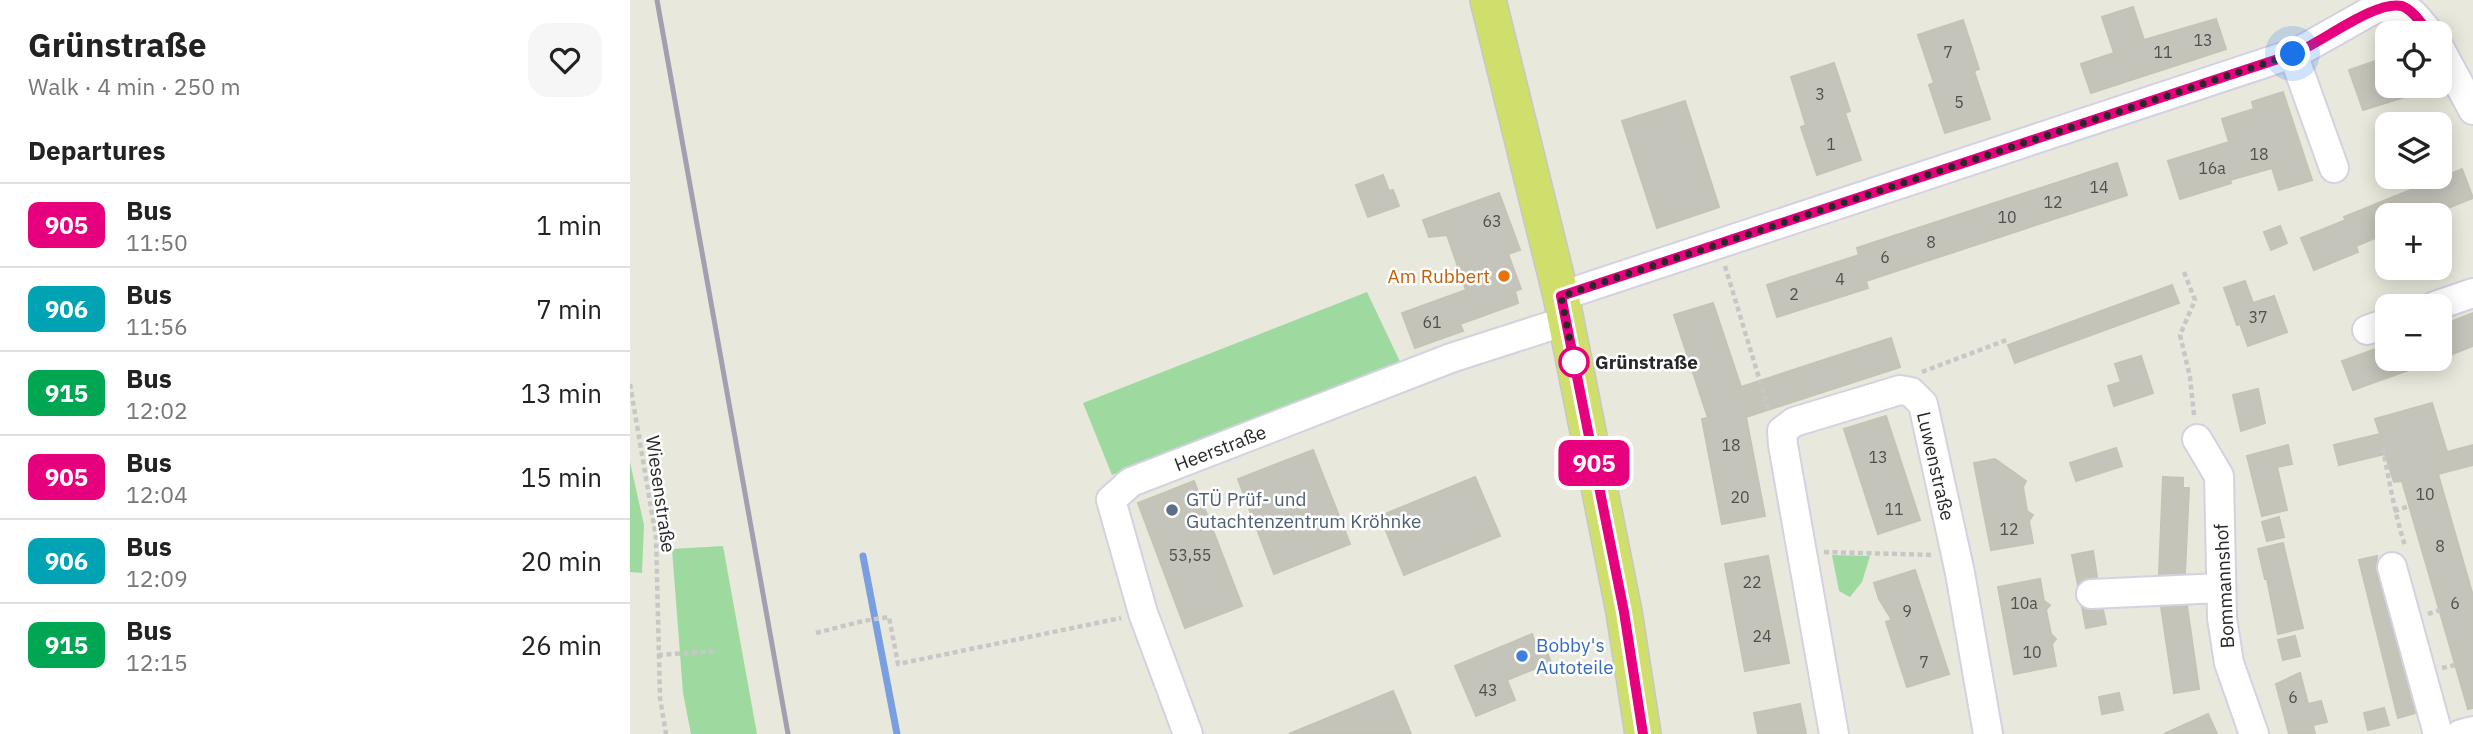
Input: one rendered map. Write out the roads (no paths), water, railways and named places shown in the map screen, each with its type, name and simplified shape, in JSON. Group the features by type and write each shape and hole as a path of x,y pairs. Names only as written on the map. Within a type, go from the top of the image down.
{"main road":[{"path":"1488,0 1564,308 1624,612 1643,734"}],"street":[{"path":"1564,308 1718,245 2293,54 2385,5 2401,6 2419,21"},
{"path":"2293,54 2334,168"},
{"path":"2452,71 2473,110"},
{"path":"2452,300 2473,293"},
{"name":"Heerstraße","path":"1188,734 1143,614 1111,500 1131,482 1451,358 1564,308"},
{"name":"Luwenstraße","path":"1834,734 1782,431 1794,422 1900,390 1911,392 1923,404 1955,552 1988,734"},
{"name":"Bommannshof","path":"2197,439 2218,476 2222,618 2229,663 2254,734"},
{"path":"2392,567 2438,734"},
{"path":"2091,594 2221,588"},
{"path":"2461,734 2473,731"}],"waterway":[{"path":"863,556 897,734"}],"railway":[{"path":"657,0 788,734"}],"place":[{"name":"Am Rubbert","path":"1504,276"},
{"name":"Grünstraße","path":"1574,362"},
{"name":"GTÜ Prüf- und Gutachtenzentrum Kröhnke","path":"1172,510"},
{"name":"Bobby's Autoteile","path":"1522,656"}]}
